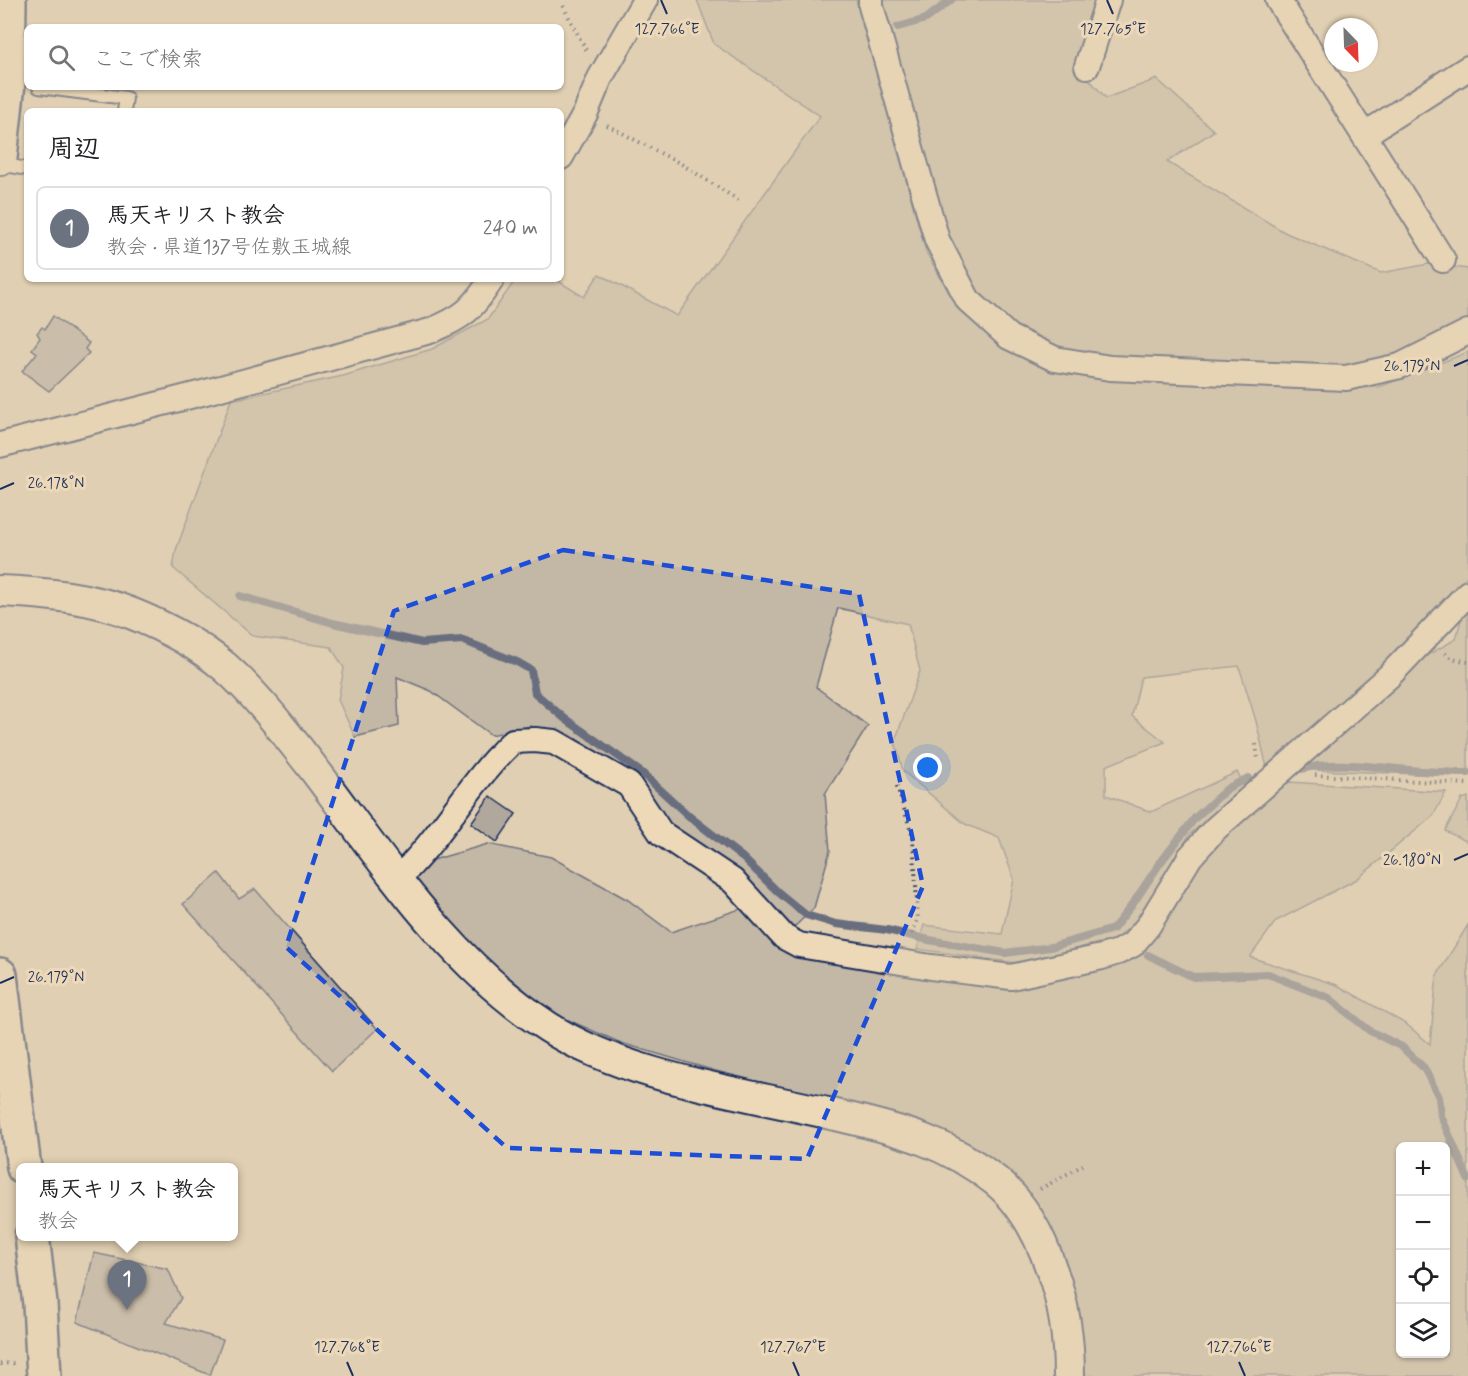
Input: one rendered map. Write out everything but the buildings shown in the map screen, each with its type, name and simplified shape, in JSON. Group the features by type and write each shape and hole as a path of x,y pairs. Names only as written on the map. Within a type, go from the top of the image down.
{"main road":[{"path":"0,158 12,83 9,0"},
{"path":"0,975 24,1163"},
{"path":"33,1241 40,1304 44,1376"}],"street":[{"path":"564,152 585,114 600,78 645,0"},
{"path":"872,0 871,6 937,240 968,300 1009,337 1055,359 1110,368 1346,378 1400,366 1468,332"},
{"path":"1087,66 1108,0"},
{"path":"1278,0 1443,260"},
{"path":"1364,135 1468,68"},
{"path":"0,445 430,332 455,321 476,303 490,282"},
{"path":"0,591 45,594 93,602 130,612 175,634 223,665 266,707 396,880 457,953 499,990 546,1026 582,1046 624,1062 706,1087 786,1103 902,1131 951,1151 998,1183 1034,1226 1058,1288 1064,1316 1069,1376"},
{"path":"396,880 416,862 496,756 513,741 554,742 629,785 661,833 733,881 784,937 799,945 931,967 1011,976 1102,957 1132,945 1148,926 1191,857 1215,829 1389,676 1468,593"}],"lane":[{"path":"63,90 126,98 124,108"},
{"path":"0,164 24,168"}],"path":[{"path":"563,6 600,78"},
{"path":"585,114 683,165 738,200"},
{"path":"1281,772 1468,784"},
{"path":"897,786 913,837 918,918 909,942"},
{"path":"1016,1202 1083,1165"}],"highlighted area":[{"path":"563,550 859,594 923,886 807,1159 507,1148 286,947 394,611"}],"shaded area":[{"path":"697,0 856,0 926,252 951,296 999,345 1068,375 1316,390 1379,387 1468,352 1468,575 1380,669 1268,772 1256,721 1239,666 1141,677 1132,716 1165,742 1106,766 1106,795 1151,812 1237,772 1245,786 1189,835 1141,919 1115,939 1017,963 917,949 924,925 1002,934 1014,879 999,838 965,824 903,771 895,741 920,671 908,624 838,608 816,687 868,726 825,794 830,851 814,908 790,931 671,827 635,778 570,735 530,726 491,735 431,691 397,677 399,726 355,737 338,700 344,668 331,647 253,636 173,568 176,550 231,400 343,376 432,349 488,319 514,282 560,282 584,297 599,274 677,316 820,116 714,44"},
{"path":"879,0 1101,0 1078,67 1106,98 1157,79 1214,131 1167,162 1286,233 1381,273 1429,264 1468,269 1468,324 1404,355 1350,369 1063,354 1013,334 972,296 943,237"},
{"path":"1468,601 1468,776 1291,769 1424,657 1456,639 1465,604"},
{"path":"1289,782 1446,792 1433,816 1357,879 1276,921 1250,957 1337,985 1406,1024 1430,1044 1437,975 1468,925 1468,1376 1079,1376 997,1164 948,1133 868,1109 712,1070 621,1043 559,1016 511,984 411,884 433,860 488,844 551,857 628,900 671,932 743,908 786,953 914,973 1104,967 1233,825"},
{"path":"1468,797 1468,842 1445,831 1462,799"}],"waterway":[{"path":"898,27 926,19 951,0"},
{"path":"240,596 333,623 422,643 462,640 517,662 531,670 535,693 564,718 642,773 690,817 743,858 806,915 836,924 887,930 1005,953 1051,947 1113,929 1195,818 1228,788 1248,778"},
{"path":"1301,769 1326,765 1350,765 1468,773"},
{"path":"1148,955 1193,977 1268,974 1329,998 1370,1031 1402,1047 1424,1068 1439,1097 1441,1116 1468,1179"}],"place":[{"name":"馬天キリスト教会","path":"127,1310"}]}
